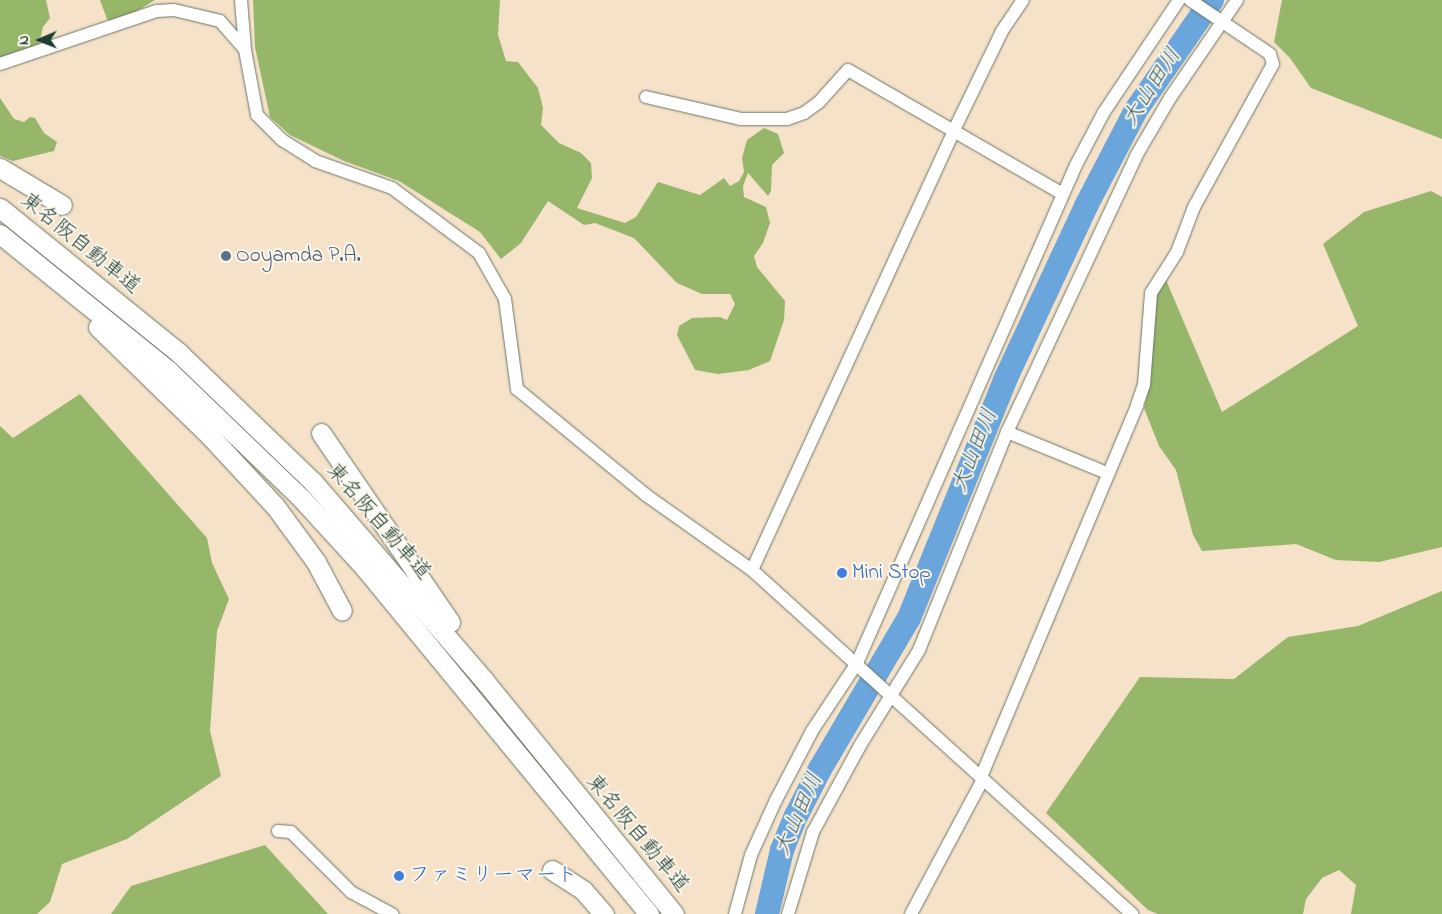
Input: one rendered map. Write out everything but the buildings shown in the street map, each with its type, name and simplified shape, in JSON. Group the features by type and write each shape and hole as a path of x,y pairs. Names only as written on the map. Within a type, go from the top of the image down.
{"highway":[{"path":"0,168 62,205"},
{"name":"東名阪自動車道","path":"0,208 180,354 313,482 483,679 674,914"},
{"name":"東名阪自動車道","path":"0,234 168,370 301,498 364,567 648,914"},
{"path":"22,251 211,437 275,506 316,562 342,611"},
{"path":"321,433 470,648 483,679"},
{"path":"552,870 583,890 604,914"}],"street":[{"path":"241,0 244,50 258,115 282,140 315,161 392,188 478,253 505,299 517,389 646,495 752,570 1132,914"},
{"path":"752,570 953,132 1002,31 1023,0"},
{"path":"735,914 751,855 776,800 812,731 858,665 1063,194 1104,112 1179,0"},
{"path":"911,914 982,778 1144,385 1151,293 1177,252 1194,207 1273,64 1270,54 1190,0"},
{"path":"788,914 814,832 890,693 919,650 940,604 1007,432 1150,128 1237,0"},
{"path":"0,64 157,11 174,10 220,21 244,50"},
{"path":"646,97 741,119 787,118 804,113 819,102 848,70 1063,194"},
{"path":"1007,432 1107,473"},
{"path":"278,831 291,832 351,892 392,914"}],"green space":[{"path":"0,0 46,0 50,18 43,27 39,45 0,58"},
{"path":"100,0 155,0 115,24 107,19"},
{"path":"253,0 500,0 498,35 506,61 518,62 538,88 543,108 541,125 559,143 581,153 591,163 592,178 577,208 625,223 636,217 658,182 700,195 724,178 730,186 739,181 744,172 742,158 747,140 764,128 778,134 784,153 772,165 771,191 768,196 748,173 743,186 744,197 766,207 770,223 763,243 754,256 757,267 785,301 784,320 770,361 749,370 718,374 695,370 677,335 679,326 692,318 720,317 727,320 735,304 730,294 702,294 677,283 634,238 595,223 584,225 548,201 521,243 501,259 480,232 399,181 344,161 290,135 270,117 255,47"},
{"path":"1282,0 1442,0 1442,139 1311,88 1290,58 1274,42"},
{"path":"0,98 14,119 24,122 30,117 35,118 44,133 57,142 54,151 13,161 0,156"},
{"path":"1431,191 1442,197 1442,547 1379,562 1336,560 1296,544 1202,551 1193,535 1176,470 1159,446 1144,408 1149,388 1156,294 1166,280 1222,412 1358,326 1323,244 1364,212"},
{"path":"80,394 207,538 212,563 229,599 217,631 210,731 221,776 127,839 62,864 50,902 37,914 0,914 0,426 13,438"},
{"path":"1442,591 1442,914 1351,914 1356,885 1339,870 1322,878 1306,899 1303,914 1158,914 1148,910 1046,813 1140,677 1234,679 1288,637 1358,626"},
{"path":"265,845 328,914 111,914 131,886"}],"waterway":[{"name":"大山田川","path":"767,914 782,850 796,816 820,769 909,618 1005,380 1086,206 1136,110 1212,0"}],"place":[{"name":"Ooyamda P.A.","path":"226,256"},
{"name":"Mini Stop","path":"842,573"},
{"name":"ファミリーマート","path":"399,876"}]}
